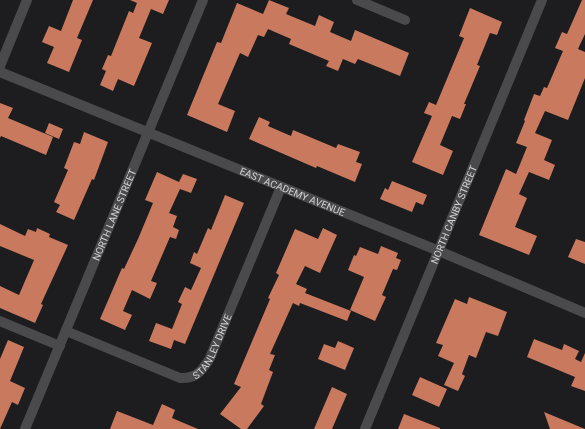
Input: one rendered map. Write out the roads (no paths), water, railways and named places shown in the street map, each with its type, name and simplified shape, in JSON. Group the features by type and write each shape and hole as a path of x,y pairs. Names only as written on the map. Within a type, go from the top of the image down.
{"street":[{"path":"0,66 28,0"},
{"name":"NORTH LANE STREET","path":"25,429 203,0"},
{"path":"357,0 405,20"},
{"name":"NORTH CANBY STREET","path":"365,429 542,0"},
{"name":"EAST ACADEMY AVENUE","path":"0,72 585,312"},
{"name":"STANLEY DRIVE","path":"66,331 180,378 195,376 203,370 210,358 282,187"},
{"path":"0,321 60,346"}]}
